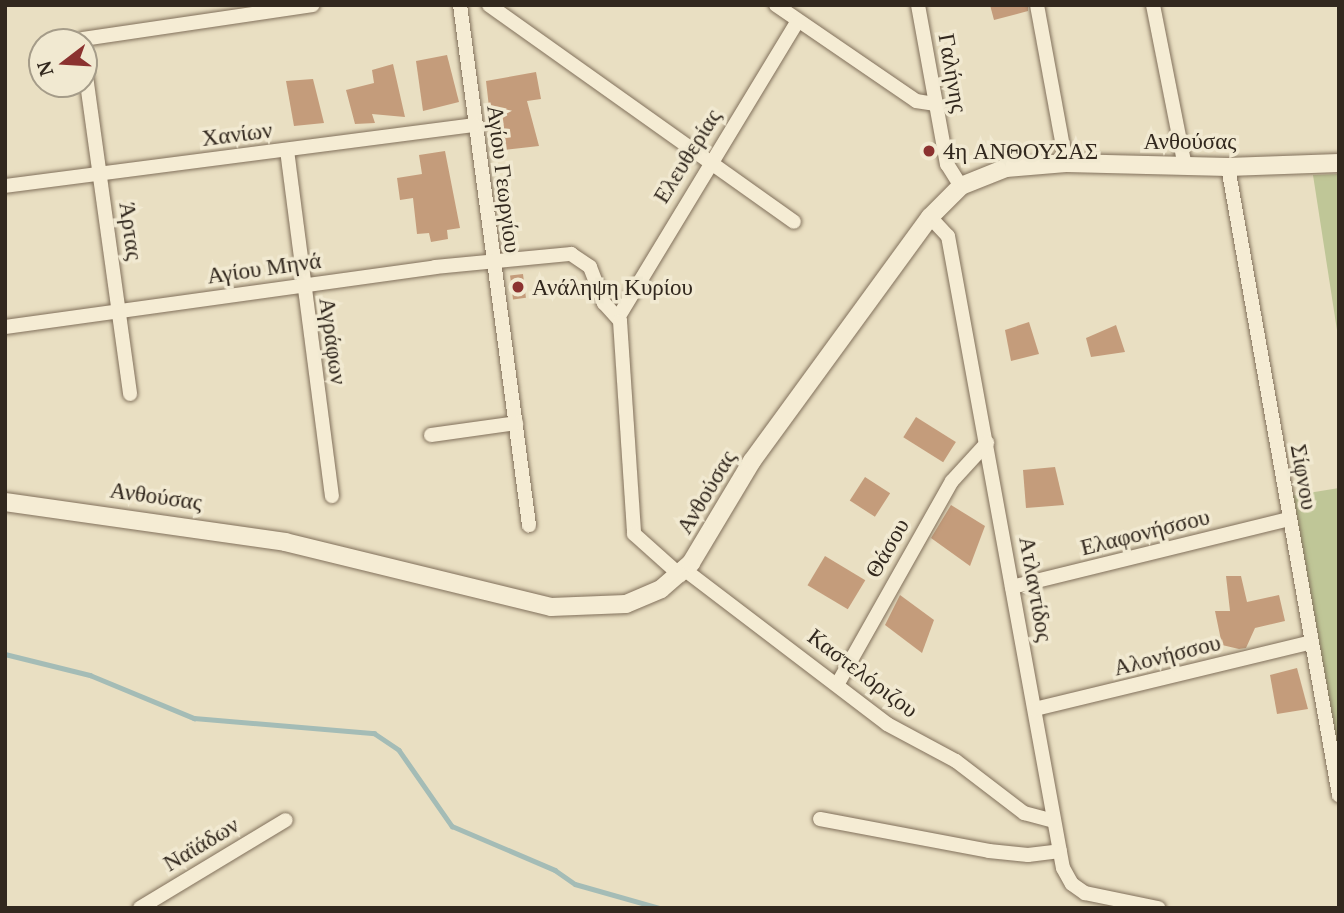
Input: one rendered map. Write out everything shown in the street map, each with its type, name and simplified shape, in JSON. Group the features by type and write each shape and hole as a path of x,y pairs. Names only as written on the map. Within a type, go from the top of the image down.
{"street":[{"path":"98,36 312,5"},
{"name":"Αγίου Γεωργίου","path":"460,5 492,265 529,525"},
{"path":"489,5 794,222"},
{"path":"776,5 797,22 916,101 936,104"},
{"name":"Γαλήνης","path":"918,5 947,164 961,186"},
{"path":"1037,5 1066,163"},
{"path":"1153,5 1185,167"},
{"name":"Ελευθερίας","path":"619,316 797,22"},
{"name":"Άρτας","path":"89,98 130,394"},
{"name":"Χανίων","path":"5,186 474,125"},
{"name":"Αγράφων","path":"287,150 332,496"},
{"name":"Ανθούσας","path":"5,502 285,542 551,607 626,604 661,589 682,572 745,471 930,218 961,186 1006,168 1066,163 1228,167 1339,163"},
{"name":"Σίφνου","path":"1228,167 1288,519 1339,794"},
{"name":"Ατλαντίδος","path":"930,218 948,236 1059,851 1072,884 1085,893 1158,908"},
{"name":"Αγίου Μηνά","path":"5,327 454,265 492,265 562,252 581,258 592,272 604,303 619,316"},
{"name":"Καστελόριζου","path":"619,316 634,534 906,737 931,746 982,779 1024,813 1054,821"},
{"path":"431,435 516,424"},
{"name":"Θάσου","path":"837,684 952,481 987,443"},
{"name":"Ελαφονήσσου","path":"1012,587 1288,519"},
{"name":"Αλονήσσου","path":"1035,709 1311,642"},
{"path":"820,819 989,851 1028,855 1059,851"},
{"name":"Ναϊάδων","path":"140,908 286,820"}],"green space":[{"path":"1339,174 1339,343 1313,175"},
{"path":"1339,488 1339,775 1290,496"}],"building":[{"path":"990,5 1028,5 1028,11 994,20"},
{"path":"447,55 459,102 423,111 416,61"},
{"path":"393,64 405,117 372,114 375,123 355,124 346,90 374,83 372,70"},
{"path":"536,72 541,99 527,101 539,146 494,151 486,81"},
{"path":"313,79 324,123 294,126 286,81"},
{"path":"445,151 460,228 447,230 448,239 431,242 429,233 417,234 413,198 400,200 397,178 422,174 419,155"},
{"name":"Ανάληψη Κυρίου","path":"523,274 526,298 513,299 510,276"},
{"path":"1029,322 1039,354 1011,361 1005,330"},
{"path":"1116,325 1125,352 1091,357 1086,338"},
{"path":"916,417 956,442 943,462 903,437"},
{"path":"1055,467 1064,505 1026,508 1023,470"},
{"path":"865,477 890,493 875,517 850,500"},
{"path":"951,505 985,526 970,566 931,538"},
{"path":"825,556 865,580 848,609 807,585"},
{"path":"1226,576 1241,576 1247,602 1279,595 1285,621 1255,628 1246,648 1222,645 1215,611 1230,611"},
{"path":"900,595 934,620 922,653 885,625"},
{"path":"1297,668 1308,709 1277,714 1270,675"}],"waterway":[{"path":"5,654 90,675 194,718 374,733 399,750 452,826 555,870 575,884 659,908"}],"place":[{"name":"4η ΑΝΘΟΥΣΑΣ","path":"929,151"},
{"name":"Ανάληψη Κυρίου","path":"518,287"}]}
